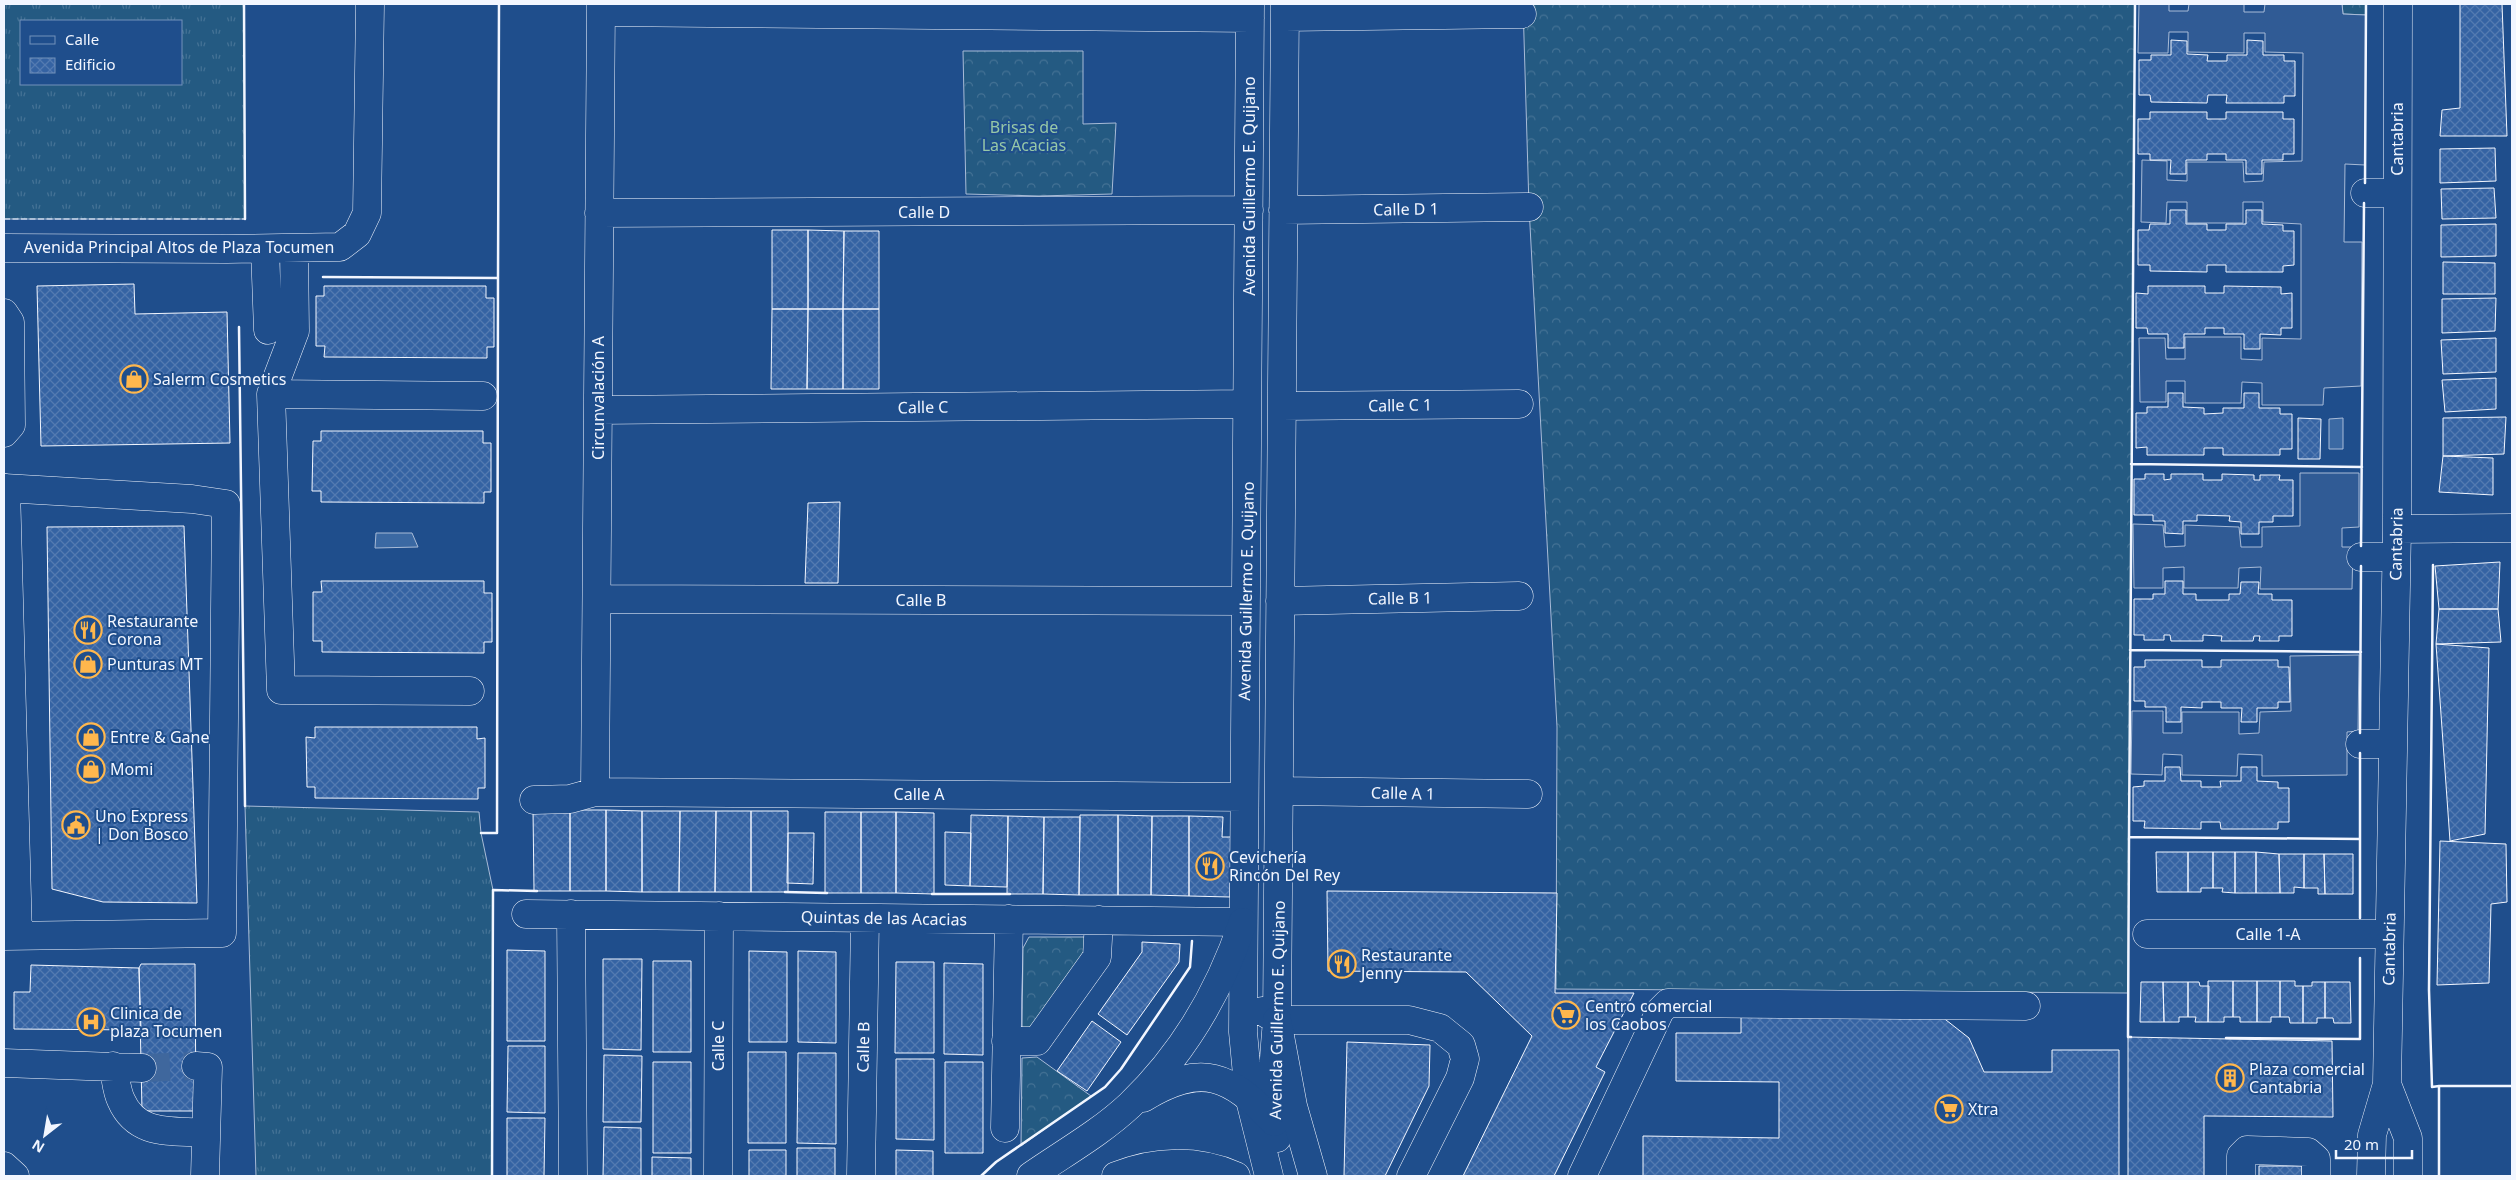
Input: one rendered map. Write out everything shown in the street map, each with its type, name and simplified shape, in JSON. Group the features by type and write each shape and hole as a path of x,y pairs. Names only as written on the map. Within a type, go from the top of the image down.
{"street":[{"name":"Avenida Principal Altos de Plaza Tocumen","path":"4,248 265,249 340,247 357,234 367,213 370,4"},
{"name":"Cantabria","path":"2371,1176 2372,1135 2387,1084 2397,529 2398,4"},
{"path":"601,8 1250,11"},
{"name":"Circunvalación A","path":"594,792 601,8"},
{"path":"1285,10 1522,14"},
{"name":"Avenida Guillermo E. Quijano","path":"1285,10 1277,1020 1272,1074 1274,1122 1285,1176"},
{"name":"Avenida Guillermo E. Quijano","path":"1250,11 1242,1032 1248,1096 1269,1176"},
{"path":"2365,192 2397,193"},
{"name":"Calle D 1","path":"1284,210 1529,207"},
{"name":"Calle D","path":"599,213 1249,210"},
{"path":"294,248 295,331 271,394 281,690 470,692"},
{"path":"265,249 268,330"},
{"path":"4,313 10,322 7,383 11,425 4,433"},
{"path":"271,394 483,396"},
{"name":"Calle C","path":"598,410 1247,404"},
{"name":"Calle C 1","path":"1282,406 1519,404"},
{"path":"5,488 192,499 226,504 222,933 11,936 5,488"},
{"path":"2397,529 2512,528"},
{"path":"2361,557 2396,557"},
{"name":"Calle B 1","path":"1280,601 1519,596"},
{"name":"Calle B","path":"597,599 1245,601"},
{"path":"1245,637 1280,638"},
{"path":"2360,744 2393,744"},
{"name":"Calle A 1","path":"1279,791 1528,794"},
{"name":"Calle A","path":"534,800 570,799 594,792 1244,797"},
{"name":"Quintas de las Acacias","path":"526,914 1243,922"},
{"path":"571,914 573,1176"},
{"name":"Calle C","path":"718,1176 719,916"},
{"name":"Calle B","path":"862,1176 865,918"},
{"path":"1005,1128 1009,919"},
{"path":"1006,1041 1037,1041 1097,957 1099,920"},
{"path":"1129,1106 1170,1061 1200,1017 1233,951 1243,922"},
{"name":"Calle 1-A","path":"2147,934 2389,934"},
{"path":"1244,967 1256,1006 1277,1020 1409,1020 1440,1028 1461,1045 1465,1060 1460,1078 1411,1176"},
{"path":"1582,1176 1660,1010 1668,1003 2026,1006"},
{"path":"1277,1020 1297,1122 1313,1176"},
{"path":"4,1063 142,1068"},
{"path":"113,1066 120,1100 131,1117 148,1128 206,1133"},
{"path":"196,1066 208,1067 205,1176"},
{"path":"1031,1176 1092,1136 1129,1106 1155,1090 1199,1077 1217,1078 1248,1096 1274,1122"},
{"name":"Cantabria","path":"2387,1084 2408,1138 2408,1176"},
{"path":"2242,1176 2241,1156 2247,1150 2308,1152 2316,1159 2316,1176"},
{"path":"1116,1176 1150,1165 1166,1164 1206,1166 1236,1176"},
{"path":"4,1166 15,1176"}],"green space":[{"path":"4,4 244,4 245,219 4,219"},
{"path":"1523,4 2135,4 2128,993 1556,989 1557,727 1529,207"},
{"path":"2342,4 2366,4 2366,15 2343,14"},
{"name":"Brisas de Las Acacias","path":"963,51 1083,51 1083,124 1116,123 1112,194 1039,196 966,194"},
{"path":"245,806 479,812 481,833 493,890 492,1176 256,1176"},
{"path":"1029,937 1084,937 1087,941 1086,961 1032,1031 1022,1031 1023,948"},
{"path":"1037,1057 1091,1096 1021,1146 1022,1058"}],"shaded area":[{"path":"2139,4 2169,4 2169,11 2188,11 2189,4 2244,4 2244,12 2264,12 2265,4 2342,4 2343,14 2366,15 2365,165 2345,164 2344,242 2362,242 2361,386 2324,388 2323,405 2262,405 2262,383 2242,382 2241,403 2185,403 2185,381 2166,381 2166,402 2140,402 2139,338 2165,338 2166,359 2185,359 2185,337 2241,337 2241,359 2262,360 2262,338 2301,339 2301,224 2263,222 2263,202 2243,202 2243,223 2187,223 2187,202 2167,202 2166,223 2141,222 2142,160 2167,161 2167,180 2187,181 2187,162 2243,162 2244,182 2263,181 2264,162 2302,161 2303,53 2265,52 2265,33 2244,33 2244,53 2188,52 2188,32 2169,32 2168,53 2138,53"},
{"path":"2343,418 2343,449 2329,449 2329,419"},
{"path":"2300,473 2359,473 2359,527 2342,528 2342,547 2353,547 2352,589 2260,589 2261,567 2239,568 2238,588 2184,588 2184,567 2163,568 2163,588 2134,588 2133,524 2163,525 2165,547 2185,546 2185,525 2239,527 2241,547 2262,547 2262,527 2300,526"},
{"path":"376,533 412,533 418,547 375,548"},
{"path":"2359,655 2358,731 2347,732 2347,775 2262,776 2262,755 2238,754 2237,776 2182,775 2182,755 2163,754 2162,775 2131,774 2132,711 2163,711 2163,733 2182,733 2182,712 2239,712 2239,734 2259,733 2260,712 2291,711 2290,656"}],"building":[{"path":"2460,4 2502,4 2507,136 2440,136 2442,110 2460,108"},
{"path":"2171,40 2187,41 2187,54 2208,55 2207,61 2227,61 2227,55 2247,55 2247,40 2263,41 2263,55 2284,55 2284,61 2295,61 2295,96 2284,96 2284,103 2226,103 2227,95 2208,95 2207,103 2151,102 2150,95 2139,95 2139,60 2151,60 2151,55 2171,55"},
{"path":"2150,112 2207,112 2207,119 2226,119 2226,112 2283,112 2283,119 2294,119 2294,154 2283,154 2283,160 2262,160 2262,174 2246,174 2246,160 2226,160 2226,154 2207,154 2207,160 2186,160 2186,174 2170,174 2171,160 2150,160 2150,154 2138,154 2138,119 2150,119"},
{"path":"2495,148 2496,181 2440,183 2440,149"},
{"path":"2494,188 2496,218 2442,219 2441,189"},
{"path":"2170,210 2186,210 2186,224 2207,224 2207,230 2226,230 2226,224 2246,224 2246,210 2262,210 2262,224 2283,225 2283,231 2294,231 2294,265 2283,266 2283,272 2226,272 2226,265 2207,265 2207,272 2150,271 2150,265 2138,265 2138,230 2149,230 2150,224 2170,224"},
{"path":"2496,224 2496,256 2441,257 2441,225"},
{"path":"772,230 808,230 808,309 772,309"},
{"path":"808,230 844,231 843,309 808,309"},
{"path":"844,231 879,231 879,309 843,309"},
{"path":"2443,262 2495,263 2495,294 2443,294"},
{"name":"Salerm Cosmetics","path":"134,284 135,314 227,312 230,443 41,446 37,286"},
{"path":"324,286 486,286 486,298 494,298 494,347 487,347 487,358 324,357 325,346 316,346 316,296 324,296"},
{"path":"2148,286 2205,286 2205,293 2224,293 2224,286 2281,287 2281,294 2292,293 2292,328 2281,328 2281,335 2260,334 2260,349 2244,349 2244,334 2224,334 2224,328 2205,328 2205,334 2184,334 2184,348 2168,348 2168,334 2148,334 2147,328 2136,328 2136,293 2148,294"},
{"path":"2496,298 2495,331 2442,333 2442,299"},
{"path":"772,309 808,309 807,389 771,389"},
{"path":"808,309 843,309 843,389 807,389"},
{"path":"843,309 879,309 879,389 843,389"},
{"path":"2496,338 2496,372 2443,374 2441,340"},
{"path":"2496,378 2496,409 2445,412 2442,380"},
{"path":"2168,393 2183,393 2183,407 2204,408 2204,414 2223,413 2223,408 2244,408 2244,393 2259,393 2259,408 2280,408 2280,414 2292,414 2292,449 2280,449 2280,455 2223,455 2223,448 2204,448 2204,455 2147,455 2147,447 2136,448 2136,413 2147,413 2147,407 2168,407"},
{"path":"2506,417 2504,454 2443,456 2443,418"},
{"path":"2298,418 2321,419 2320,459 2298,459"},
{"path":"321,431 483,431 483,443 491,443 491,492 484,492 484,503 321,502 321,491 312,491 313,441 321,441"},
{"path":"2443,456 2493,458 2493,495 2439,492"},
{"path":"2145,474 2164,474 2164,480 2171,479 2171,474 2203,474 2203,480 2222,480 2222,474 2254,475 2254,480 2260,480 2260,475 2280,475 2279,480 2293,480 2293,516 2273,516 2273,522 2259,522 2259,534 2241,534 2241,522 2229,521 2230,516 2197,515 2197,521 2183,521 2183,534 2165,533 2165,521 2153,521 2153,515 2134,515 2134,479 2145,479"},
{"path":"840,502 838,583 805,583 808,503"},
{"path":"184,526 197,903 103,902 52,889 47,527"},
{"path":"2500,562 2498,609 2439,609 2435,566"},
{"path":"321,581 484,581 484,593 492,593 492,642 484,642 484,653 322,652 322,641 313,641 313,592 322,592"},
{"path":"2165,581 2183,581 2183,594 2196,594 2196,600 2229,600 2229,594 2240,594 2241,582 2259,582 2258,594 2272,594 2272,600 2292,600 2292,636 2279,636 2279,641 2259,641 2260,636 2254,636 2253,641 2221,641 2222,636 2203,635 2203,641 2171,641 2170,635 2164,635 2164,640 2144,640 2144,635 2134,635 2134,599 2153,599 2153,594 2165,594"},
{"path":"2439,609 2498,609 2501,642 2436,644"},
{"path":"2436,644 2489,648 2485,834 2450,841"},
{"path":"2145,660 2202,660 2202,667 2221,667 2221,660 2278,660 2278,667 2289,667 2290,702 2278,702 2278,708 2257,708 2257,722 2241,722 2242,708 2221,708 2221,702 2202,702 2202,708 2181,707 2181,722 2166,722 2166,707 2145,707 2145,701 2134,701 2134,667 2145,667"},
{"path":"315,727 477,727 477,739 485,738 485,788 478,788 478,799 315,798 315,787 307,787 306,737 315,738"},
{"path":"2165,767 2180,767 2181,781 2201,781 2201,787 2221,787 2220,781 2241,781 2241,767 2257,767 2257,781 2278,782 2278,788 2289,788 2289,822 2278,822 2278,829 2221,829 2220,822 2201,822 2201,829 2144,828 2145,821 2133,821 2133,787 2144,786 2144,781 2165,781"},
{"path":"533,810 570,810 570,891 534,891"},
{"path":"570,810 606,810 606,891 570,891"},
{"path":"606,810 642,811 642,892 606,891"},
{"path":"642,811 680,811 679,892 642,892"},
{"path":"680,811 716,811 715,892 679,892"},
{"path":"716,811 751,811 751,892 715,892"},
{"path":"751,811 788,811 788,892 751,892"},
{"path":"825,812 861,812 861,893 825,893"},
{"path":"861,812 896,812 896,893 861,893"},
{"path":"896,812 934,813 934,894 896,893"},
{"path":"971,815 1008,816 1007,887 970,886"},
{"path":"1080,815 1118,815 1118,895 1079,895"},
{"path":"1118,815 1152,816 1151,895 1118,895"},
{"path":"1008,816 1044,817 1043,894 1007,894"},
{"path":"1152,816 1189,816 1189,896 1151,895"},
{"name":"Cevichería Rincón Del Rey","path":"1189,816 1223,817 1222,837 1231,837 1230,897 1189,896"},
{"path":"1044,817 1080,817 1079,895 1043,894"},
{"path":"945,832 971,833 970,886 945,885"},
{"path":"788,833 814,833 813,884 787,883"},
{"path":"2440,841 2506,844 2507,902 2491,904 2489,983 2437,985"},
{"path":"2156,852 2188,852 2188,892 2157,892"},
{"path":"2188,852 2213,852 2213,888 2201,888 2201,892 2188,892"},
{"path":"2213,852 2235,852 2235,893 2222,892 2223,888 2213,888"},
{"path":"2235,852 2256,852 2256,893 2235,893"},
{"path":"2256,852 2279,854 2280,893 2256,893"},
{"path":"2279,854 2304,854 2304,888 2294,887 2294,893 2280,893"},
{"path":"2304,854 2324,854 2325,894 2318,894 2318,888 2304,888"},
{"path":"2324,854 2353,854 2353,894 2325,894"},
{"name":"Centro comercial los Caobos","path":"1327,891 1557,893 1555,993 1634,993 1596,1067 1605,1072 1554,1176 1463,1176 1532,1036 1466,972 1328,971"},
{"path":"1142,942 1180,944 1179,962 1127,1035 1098,1014 1142,952"},
{"path":"507,950 545,951 545,1041 507,1041"},
{"path":"749,951 787,952 787,1042 749,1042"},
{"path":"798,951 836,952 836,1043 798,1042"},
{"path":"603,959 642,959 641,1050 603,1049"},
{"path":"653,961 691,961 691,1052 653,1052"},
{"path":"896,962 934,962 934,1053 895,1053"},
{"path":"944,963 983,964 983,1055 944,1054"},
{"path":"141,964 195,964 196,1111 142,1111 139,968"},
{"path":"31,965 139,968 141,1030 14,1029 14,992 30,992"},
{"path":"2208,981 2233,981 2233,1017 2224,1017 2224,1022 2208,1022"},
{"path":"2233,981 2257,981 2257,1022 2240,1022 2240,1017 2233,1017"},
{"path":"2257,981 2280,981 2280,1017 2271,1017 2271,1022 2257,1022"},
{"path":"2280,981 2295,981 2295,986 2303,986 2303,1023 2290,1023 2289,1017 2280,1017"},
{"path":"2141,982 2163,982 2164,1022 2140,1022"},
{"path":"2163,982 2188,982 2188,1017 2179,1017 2179,1022 2164,1022"},
{"path":"2188,982 2199,982 2200,986 2209,986 2208,1022 2195,1022 2196,1017 2188,1017"},
{"path":"2312,982 2325,982 2325,1018 2317,1018 2317,1023 2303,1023 2303,986 2312,986"},
{"path":"2325,982 2350,982 2351,1023 2334,1023 2333,1018 2325,1018"},
{"name":"Xtra","path":"1741,1008 1932,1009 1969,1038 1984,1072 2052,1072 2052,1050 2119,1050 2119,1176 1643,1176 1643,1136 1779,1138 1779,1082 1676,1081 1676,1033 1741,1033"},
{"path":"1092,1021 1121,1042 1087,1091 1057,1071"},
{"name":"Plaza comercial Cantabria","path":"2128,1037 2332,1041 2333,1117 2204,1116 2204,1176 2128,1176"},
{"path":"1347,1042 1430,1045 1429,1086 1385,1176 1344,1176"},
{"path":"508,1046 545,1046 545,1113 507,1112"},
{"path":"748,1052 786,1052 786,1143 748,1143"},
{"path":"798,1053 836,1053 836,1144 797,1143"},
{"path":"604,1055 642,1056 641,1122 603,1122"},
{"path":"896,1059 934,1059 934,1140 896,1139"},
{"path":"653,1062 691,1062 691,1153 653,1153"},
{"path":"945,1062 983,1062 983,1153 945,1153"},
{"path":"507,1118 545,1118 544,1176 507,1176"},
{"path":"604,1127 641,1128 641,1176 603,1176"},
{"path":"797,1148 835,1148 835,1176 797,1176"},
{"path":"749,1150 786,1150 786,1176 749,1176"},
{"path":"896,1150 933,1151 933,1176 896,1176"},
{"path":"652,1157 691,1158 691,1176 652,1176"},
{"path":"2259,1166 2302,1166 2302,1176 2259,1176"}],"tunnel":[{"path":"142,1068 196,1066"}],"fence":[{"path":"4,219 245,219"}],"wall":[{"path":"244,4 245,219"},
{"path":"498,278 499,4"},
{"path":"2135,4 2129,837 2360,839 2360,753"},
{"path":"2365,183 2366,4"},
{"path":"2361,546 2364,203"},
{"path":"323,277 498,278 497,833 481,833"},
{"path":"239,327 245,806"},
{"path":"2131,464 2362,467"},
{"path":"2433,565 2429,990 2432,1087 2439,1086 2439,1176"},
{"path":"2360,733 2361,566"},
{"path":"2130,650 2361,652"},
{"path":"2129,837 2128,1037 2131,1037"},
{"path":"2360,839 2360,918"},
{"path":"492,1176 493,890 537,891"},
{"path":"785,892 827,893"},
{"path":"932,894 1010,894"},
{"path":"981,1176 996,1162 1105,1087 1121,1069 1190,967 1192,941"},
{"path":"2226,1038 2360,1039 2360,958"},
{"path":"2439,1086 2512,1086"}],"place":[{"name":"Salerm Cosmetics","path":"134,379"},
{"name":"Restaurante Corona","path":"88,630"},
{"name":"Punturas MT","path":"88,664"},
{"name":"Entre & Gane","path":"91,737"},
{"name":"Momi","path":"91,769"},
{"name":"Uno Express | Don Bosco","path":"76,825"},
{"name":"Cevichería Rincón Del Rey","path":"1210,866"},
{"name":"Restaurante Jenny","path":"1342,964"},
{"name":"Centro comercial los Caobos","path":"1566,1015"},
{"name":"Clinica de plaza Tocumen","path":"91,1022"},
{"name":"Plaza comercial Cantabria","path":"2230,1078"},
{"name":"Xtra","path":"1949,1109"}]}
